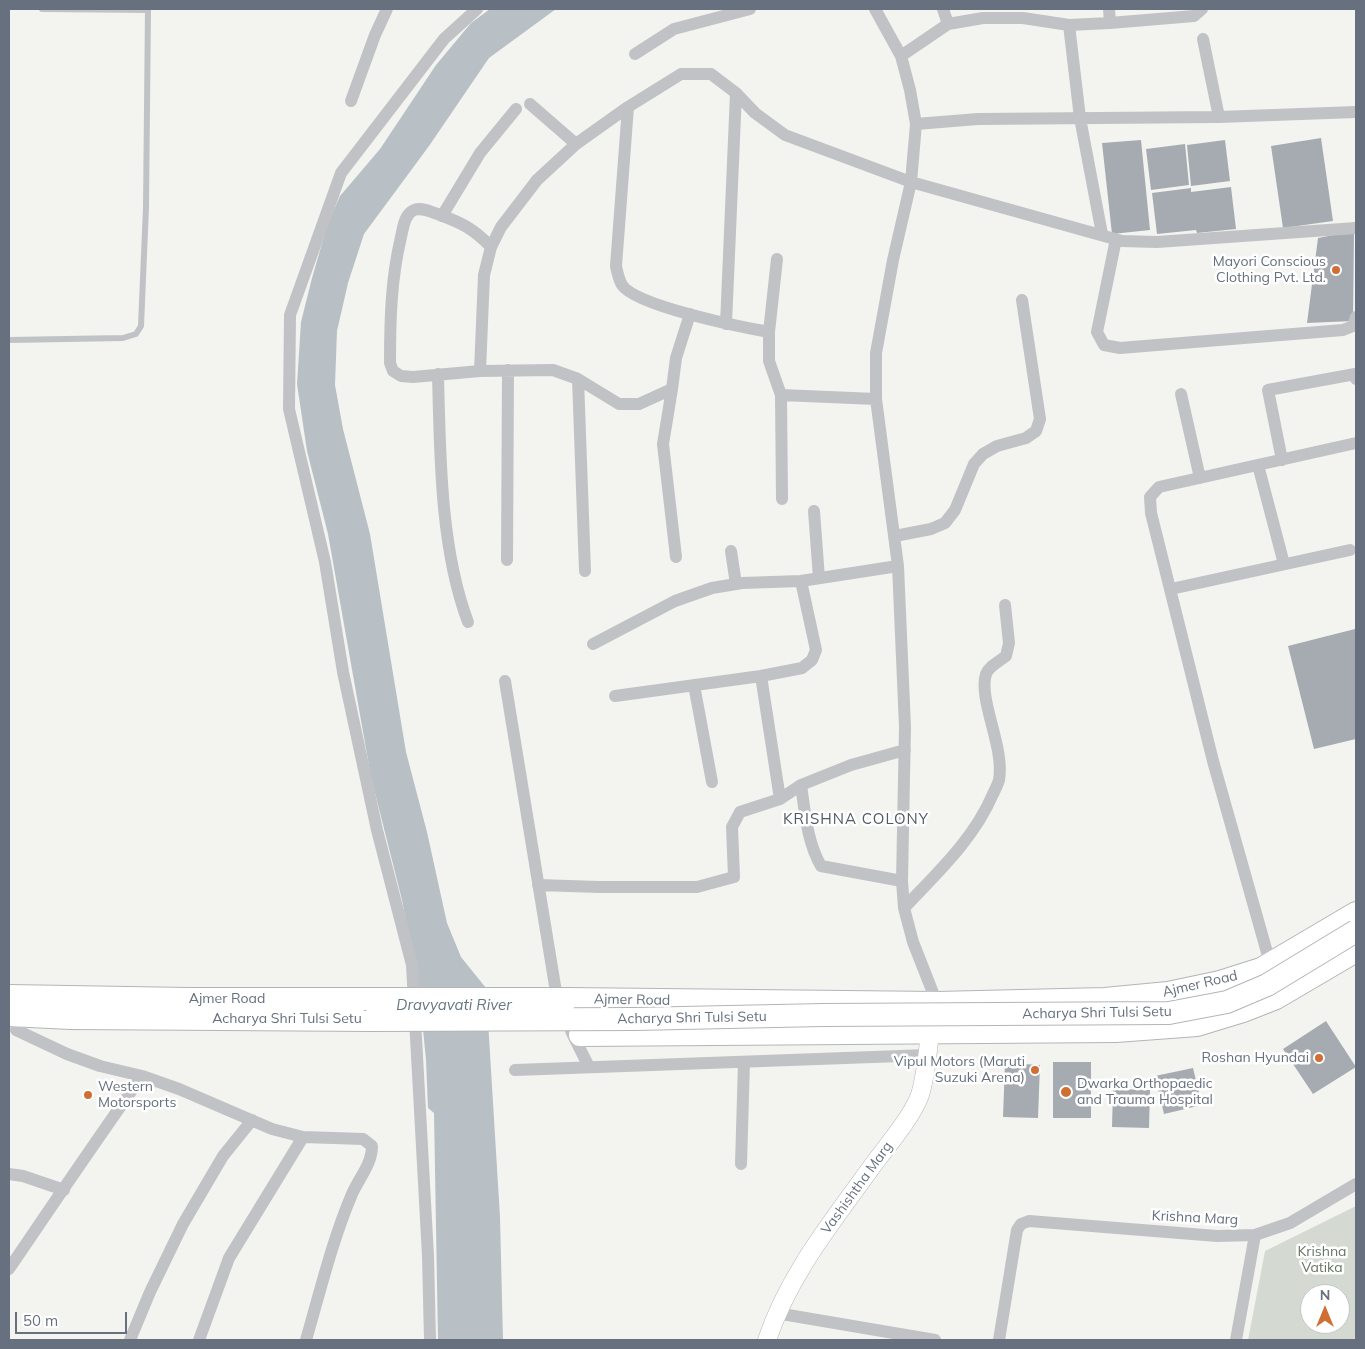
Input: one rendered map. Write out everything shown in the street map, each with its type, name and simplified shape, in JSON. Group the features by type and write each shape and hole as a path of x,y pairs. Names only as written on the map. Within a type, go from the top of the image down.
{"highway":[{"name":"Ajmer Road","path":"9,996 187,999 937,1003 1104,1000 1168,993 1220,982 1261,969 1356,913"},
{"name":"Acharya Shri Tulsi Setu","path":"11,1025 71,1018 302,1020 635,1019 824,1015 1170,1013 1227,1002 1267,985 1356,931"},
{"path":"11,1025 363,1034 675,1035 930,1031 1116,1031 1197,1025 1243,1011 1276,998 1356,951"}],"street":[{"path":"351,101 375,35 387,9"},
{"path":"430,1340 428,1256 412,965 377,830 343,672 325,562 289,409 290,315 342,173 444,39 477,9"},
{"path":"635,54 674,29 750,9"},
{"path":"875,9 901,56 916,124 911,182 903,211 882,313 876,353 876,399 898,566 906,727 902,881 904,908 913,942 937,1003"},
{"path":"943,9 948,24"},
{"path":"1109,9 1110,23"},
{"path":"901,56 948,24 983,18 1022,13 1069,25 1194,16 1202,9"},
{"path":"1069,25 1080,118 1102,234"},
{"path":"1203,39 1219,117"},
{"path":"480,371 484,275 491,247 501,227 537,180 576,144 628,106 681,74 711,74 736,93 755,113 786,135 911,182 1122,241 1157,242 1356,228"},
{"path":"726,324 736,93"},
{"path":"530,104 576,144"},
{"path":"628,106 616,266 622,285 642,299 726,324 769,332"},
{"path":"442,216 480,153 516,109"},
{"path":"916,124 978,119 1219,117 1356,112"},
{"path":"491,247 478,233 461,222 424,210 414,210 408,215 394,266 391,298 390,363 393,372 401,376 413,377 480,371 553,370 578,379 619,404 639,404 672,389"},
{"path":"1116,239 1097,332 1104,345 1120,348 1343,330 1353,326 1356,317"},
{"path":"777,259 769,332 769,361 781,395 782,499"},
{"path":"895,536 931,529 945,523 955,510 974,464 983,454 997,446 1026,438 1036,431 1040,419 1022,300"},
{"path":"676,557 662,444 676,358 690,314"},
{"path":"507,560 508,370"},
{"path":"438,374 439,445 443,498 460,600 468,622"},
{"path":"1282,460 1268,390 1355,374 1356,379"},
{"path":"578,379 585,572"},
{"path":"1181,394 1200,478"},
{"path":"781,395 876,399"},
{"path":"1270,963 1213,761 1151,512 1150,497 1159,487 1356,443"},
{"path":"1258,465 1284,564"},
{"path":"814,511 819,578"},
{"path":"1171,589 1350,550"},
{"path":"731,551 736,584"},
{"path":"593,644 675,601 712,588 736,584 801,581 898,566"},
{"path":"615,696 761,676 802,668 812,660 816,650 801,581"},
{"path":"904,908 962,844 987,809 999,780 999,753 985,692 987,673 1006,656 1009,643 1005,605"},
{"path":"761,676 780,799"},
{"path":"505,681 558,1002 589,1067"},
{"path":"694,685 712,782"},
{"path":"538,885 697,887 734,877 732,827 740,812 780,799 801,785 851,765 904,750"},
{"path":"801,785 808,831 820,866 902,881"},
{"path":"11,1025 67,1054 100,1066 142,1076 180,1089 272,1128 303,1137 363,1139 372,1146 372,1156 349,1202 306,1340"},
{"name":"Vashishtha Marg","path":"767,1340 776,1313 807,1256 903,1124 919,1096 928,1055 930,1031"},
{"path":"515,1070 928,1055"},
{"path":"741,1164 744,1062"},
{"path":"9,1268 142,1076"},
{"path":"130,1340 150,1292 183,1224 223,1156 252,1120"},
{"path":"199,1340 229,1258 303,1137"},
{"path":"9,1174 23,1176 64,1190"},
{"name":"Krishna Marg","path":"999,1340 1017,1230 1020,1224 1029,1221 1217,1236 1255,1235 1290,1222 1356,1184"},
{"path":"1236,1340 1255,1235"},
{"path":"776,1313 899,1337 935,1340"}],"lane":[{"path":"9,340 123,338 136,334 142,326 146,207 148,10 42,9"}],"green space":[{"name":"Krishna Vatika","path":"1356,1206 1356,1340 1248,1340 1265,1251"}],"water":[{"name":"Dravyavati River","path":"490,9 556,9 489,58 429,146 364,234 348,283 337,331 335,385 343,429 370,534 406,752 427,832 447,923 461,957 486,988 500,1217 503,1340 438,1340 434,1113 428,1108 426,1060 419,989 402,900 371,777 328,534 307,451 297,384 301,322 328,223 340,196 380,149 436,65 471,23"}],"building":[{"path":"1321,138 1333,221 1283,228 1271,146"},
{"path":"1141,140 1150,230 1112,234 1102,143"},
{"path":"1225,140 1230,181 1191,186 1187,145"},
{"path":"1185,144 1189,185 1151,190 1146,149"},
{"path":"1231,187 1236,229 1197,233 1196,230 1157,234 1152,193 1191,188 1191,192"},
{"path":"1354,231 1353,321 1307,323 1318,238"},
{"path":"1355,629 1356,739 1314,749 1288,646"},
{"name":"Roshan Hyundai","path":"1326,1021 1356,1067 1313,1094 1283,1049"},
{"path":"1053,1062 1091,1062 1091,1118 1053,1118"},
{"path":"1005,1063 1040,1065 1038,1118 1003,1117"},
{"path":"1193,1068 1202,1105 1164,1114 1155,1076"},
{"path":"1113,1089 1150,1090 1149,1128 1112,1127"}],"place":[{"name":"Mayori Conscious Clothing Pvt. Ltd.","path":"1336,270"},
{"name":"Roshan Hyundai","path":"1319,1058"},
{"name":"Vipul Motors (Maruti Suzuki Arena)","path":"1035,1070"},
{"name":"Dwarka Orthopaedic and Trauma Hospital","path":"1066,1092"},
{"name":"Western Motorsports","path":"88,1095"}],"district":[{"name":"KRISHNA COLONY","path":"856,819"}]}
